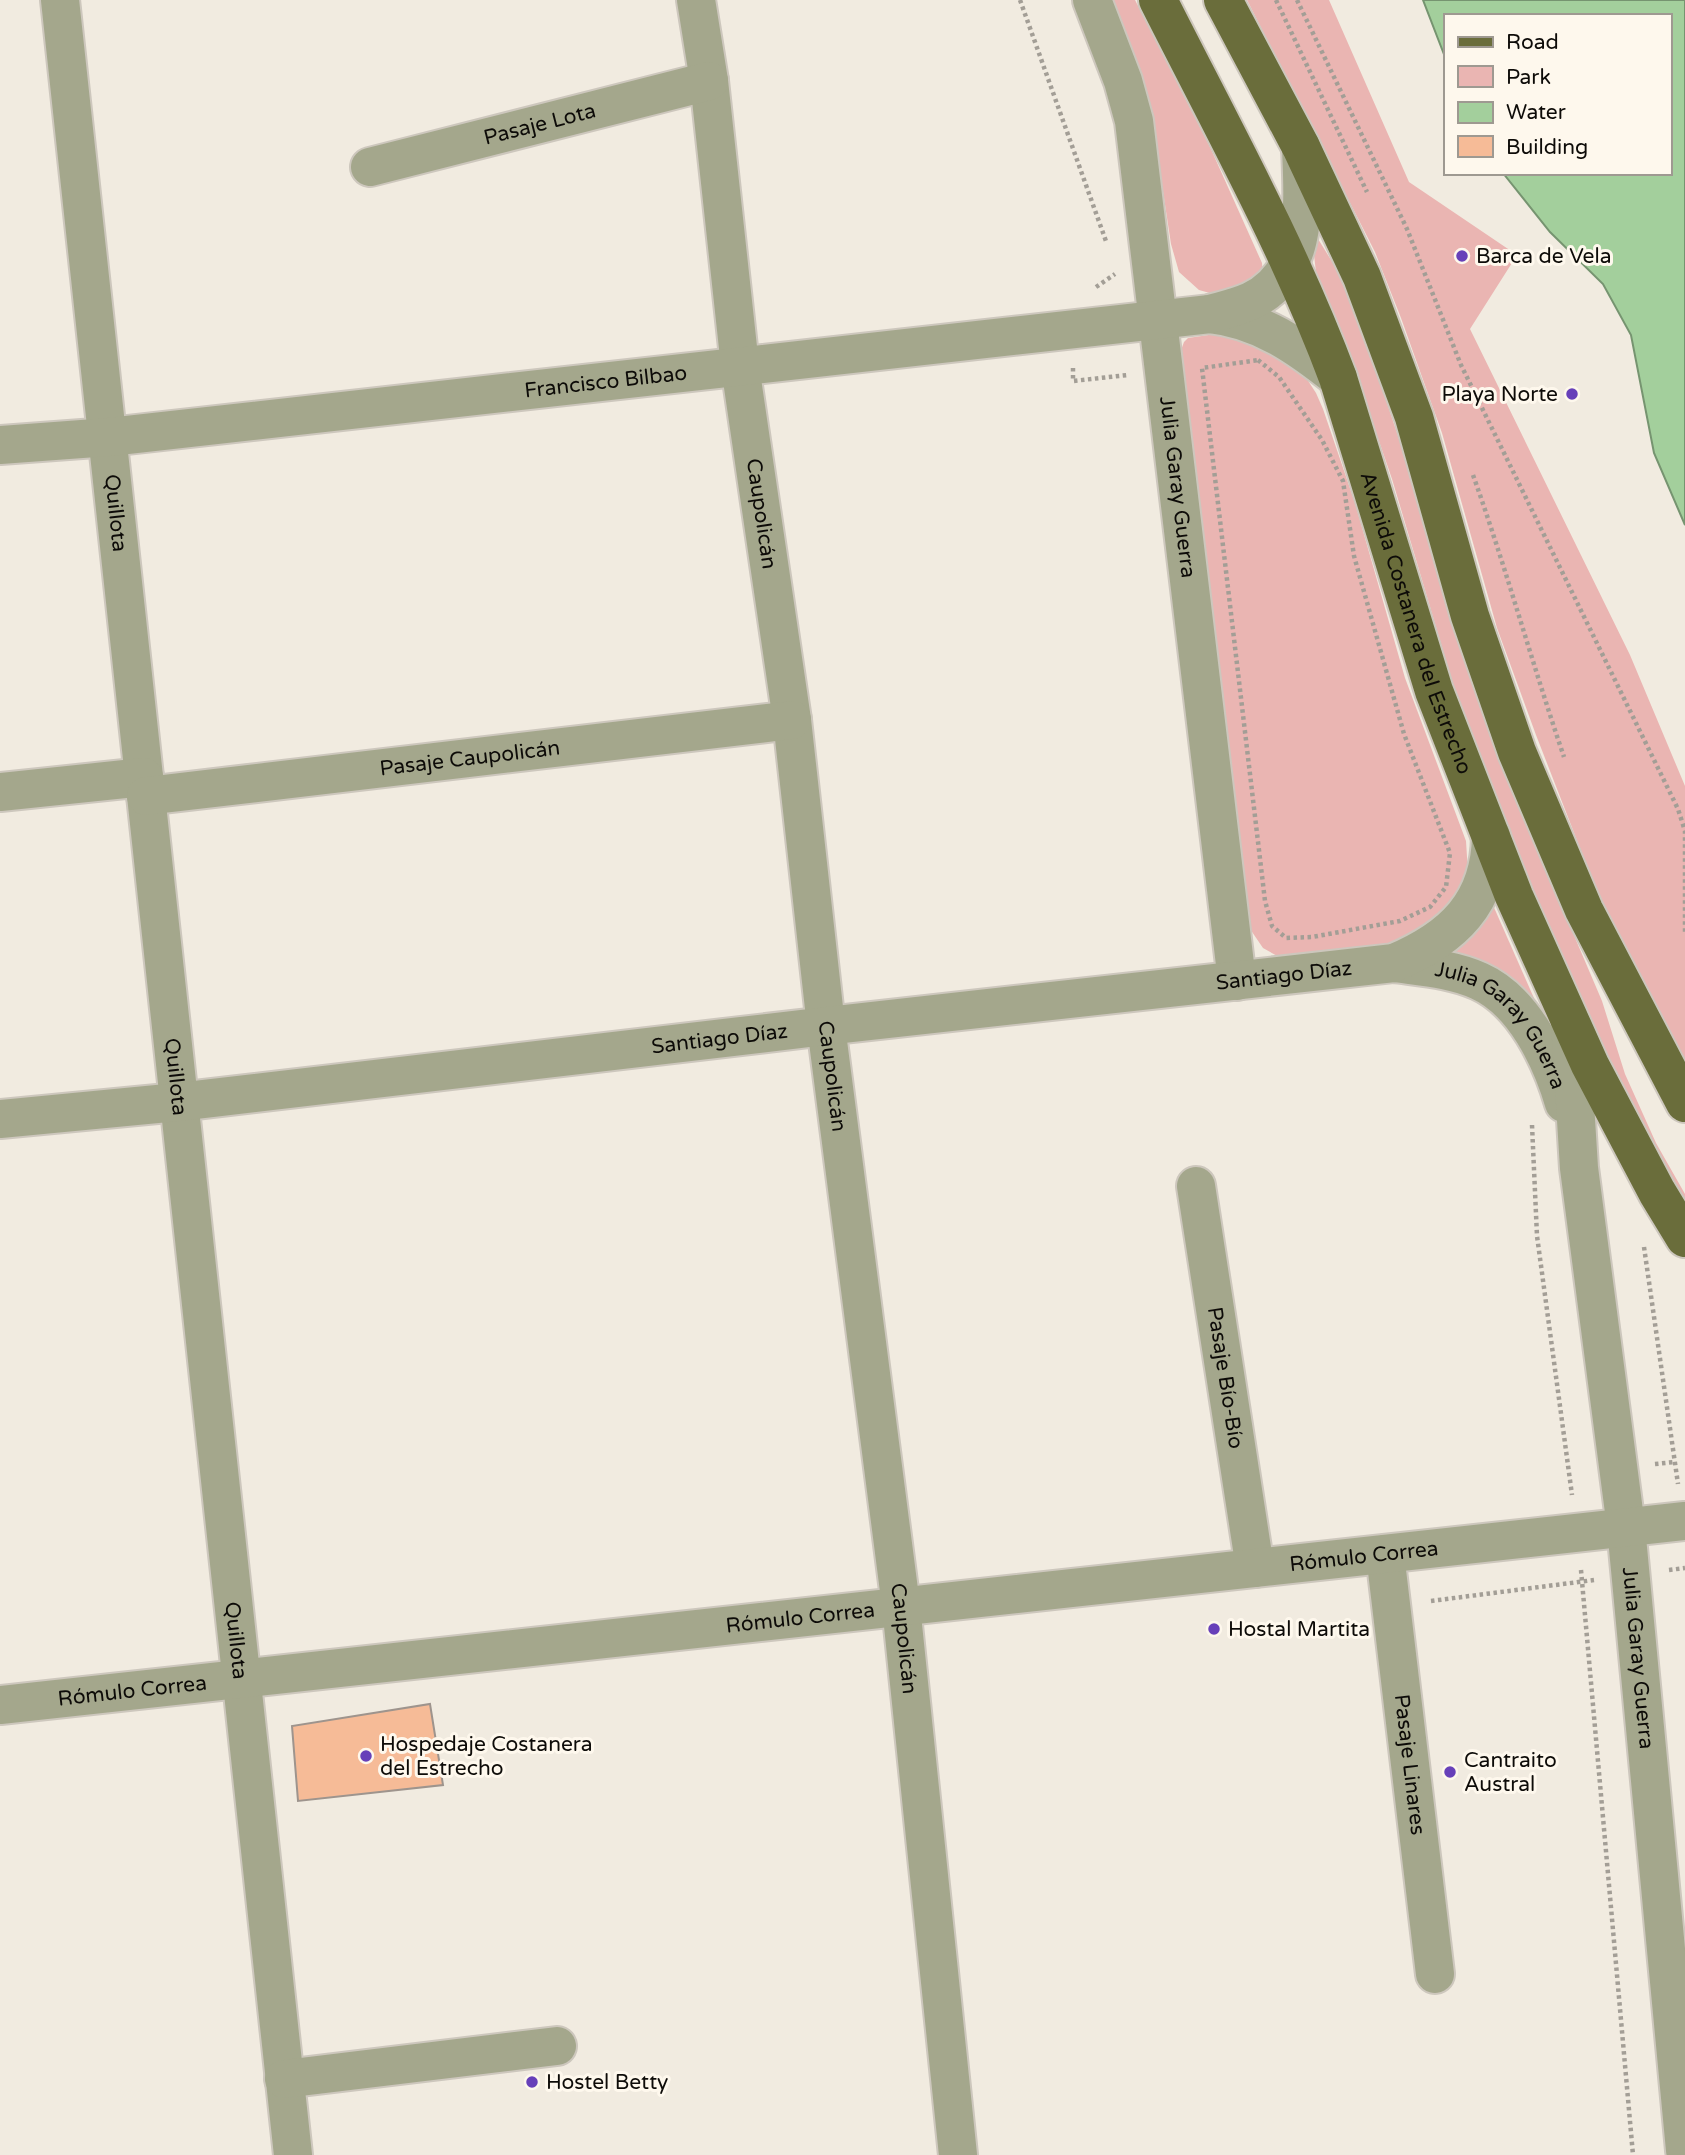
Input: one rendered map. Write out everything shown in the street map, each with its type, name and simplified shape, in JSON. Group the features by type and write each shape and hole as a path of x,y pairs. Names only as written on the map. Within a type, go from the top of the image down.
{"main road":[{"name":"Avenida Costanera del Estrecho","path":"1158,0 1291,265 1338,378 1434,691 1535,947 1627,1137 1685,1238"},
{"path":"1223,0 1345,237 1390,347 1414,417 1485,663 1532,790 1604,952 1685,1103"}],"street":[{"name":"Quillota","path":"60,0 293,2155"},
{"name":"Caupolicán","path":"696,0 709,81 740,366 792,720 826,1026 901,1606 958,2155"},
{"name":"Julia Garay Guerra","path":"1092,0 1123,81 1134,121 1237,981"},
{"name":"Pasaje Lota","path":"370,167 709,81"},
{"name":"Francisco Bilbao","path":"0,445 109,437 1210,314 1235,307 1264,294 1291,265 1301,224 1301,147"},
{"name":"Francisco Bilbao","path":"1210,314 1240,319 1272,332 1338,378"},
{"name":"Pasaje Caupolicán","path":"0,792 145,786 792,720"},
{"name":"Santiago Díaz","path":"0,1119 178,1102 1237,981 1314,954 1394,963 1427,947 1450,931 1466,915 1479,895 1486,874 1491,836"},
{"name":"Julia Garay Guerra","path":"1394,963 1466,976 1496,990 1512,1006 1539,1044 1555,1077 1579,1168"},
{"name":"Julia Garay Guerra","path":"1570,1023 1579,1168 1626,1527 1685,2150"},
{"name":"Pasaje Bío-Bío","path":"1196,1186 1255,1569"},
{"name":"Rómulo Correa","path":"0,1705 1684,1521"},
{"name":"Pasaje Linares","path":"1385,1554 1435,1975"},
{"path":"284,2080 557,2046"}],"path":[{"path":"1020,0 1108,246"},
{"path":"1297,0 1407,229 1461,365 1678,809 1685,831 1685,934"},
{"path":"1117,272 1096,287 1071,291 1073,381 1258,360 1279,377 1322,440 1343,481 1354,556 1404,734 1450,853 1446,887 1430,907 1314,954 1286,938 1272,926 1265,901 1202,368"},
{"path":"1532,1119 1537,1236 1577,1533 1633,2155"},
{"path":"1643,1242 1684,1521"},
{"path":"1431,1601 1685,1568"}],"green space":[{"path":"1111,0 1135,0 1210,147 1262,263 1263,276 1217,295 1199,290 1179,272 1171,244 1152,119"},
{"path":"1247,0 1329,0 1409,182 1517,255 1470,329 1630,655 1685,786 1685,1066 1601,902 1536,735 1497,628 1442,433 1375,252"},
{"path":"1315,234 1336,268 1367,343 1416,490 1465,662 1503,769 1602,1001 1625,1074 1656,1143 1685,1194 1685,1201 1631,1104 1579,995 1536,899 1464,721 1392,479 1345,342 1316,272 1312,238"},
{"path":"1229,332 1301,370 1316,393 1355,503 1405,678 1466,841 1468,873 1465,892 1407,943 1279,957 1263,948 1248,926 1180,353 1188,338"},
{"path":"1492,903 1552,1039 1446,951"}],"water":[{"path":"1423,0 1685,0 1685,525 1654,453 1631,335 1603,284 1550,232 1505,175 1671,175 1671,14 1444,14 1444,54"}],"building":[{"name":"Hospedaje Costanera del Estrecho","path":"430,1704 443,1785 298,1801 292,1726"}],"place":[{"name":"Barca de Vela","path":"1462,256"},
{"name":"Playa Norte","path":"1572,394"},
{"name":"Hostal Martita","path":"1214,1629"},
{"name":"Hospedaje Costanera del Estrecho","path":"366,1756"},
{"name":"Cantraito Austral","path":"1450,1772"},
{"name":"Hostel Betty","path":"532,2082"}]}
